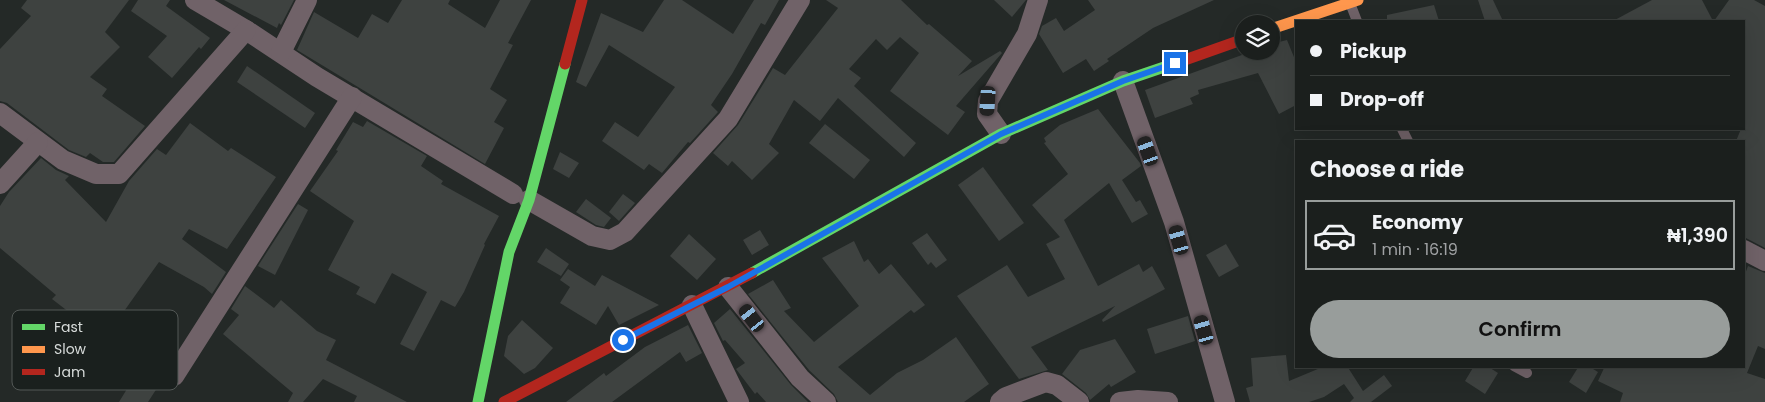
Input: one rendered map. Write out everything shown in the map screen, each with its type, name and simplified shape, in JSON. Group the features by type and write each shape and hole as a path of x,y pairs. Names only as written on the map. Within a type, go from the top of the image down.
{"street":[{"path":"195,0 281,52 317,77 352,96 517,196 592,236 610,240 624,232 728,119 800,0"},
{"path":"281,52 307,0"},
{"path":"478,402 510,252 517,196 582,0"},
{"path":"1001,134 987,114 988,101 1027,34 1038,0"},
{"path":"1298,20 1354,1"},
{"path":"1280,26 1295,21"},
{"path":"0,113 63,160 96,174 119,174 246,30"},
{"path":"504,402 728,287 1001,134 1123,81 1235,42"},
{"path":"1123,81 1174,222 1225,402"},
{"path":"178,370 352,96"},
{"path":"0,184 38,142"},
{"path":"491,279 501,241"},
{"path":"1745,251 1765,261"},
{"path":"728,287 800,378 826,402"},
{"path":"692,305 739,402"},
{"path":"1000,402 1006,397 1046,382 1057,385 1079,402"},
{"path":"1120,402 1138,400 1168,402"}],"lane":[{"path":"1354,1 1357,20"},
{"path":"1518,368 1527,373"}],"building":[{"path":"27,0 129,0 105,32 120,47 90,77 107,89 102,96 145,126 114,162 103,162 90,153 86,157 69,150 7,103 0,101 0,49 31,16 21,8"},
{"path":"138,0 170,0 166,6 210,38 201,49 199,47 172,78 148,57 167,36 131,11"},
{"path":"224,0 294,0 281,25 279,23 277,28"},
{"path":"402,0 450,0 448,4 485,28 500,0 531,0 508,43 513,45 490,89 507,100 494,122 504,128 485,164 297,50 314,12 358,38 372,14 388,23"},
{"path":"664,0 682,0 733,34 754,0 779,0 765,25 761,23 732,74 711,105 718,112 690,143 688,142 662,173 649,164 644,170 602,141 615,122 638,137 675,87 609,45 586,87 576,82 601,13 643,32"},
{"path":"826,0 901,0 927,25 929,24 972,61 958,76 1000,51 1002,53 956,106 965,112 948,135 890,91 919,53 900,37 887,50 876,39 849,69 861,78 854,86 916,143 904,157 838,98 820,121 794,100 769,144 779,153 752,180 732,161 728,166 713,153 738,125 773,68 785,75 838,8"},
{"path":"994,0 1026,0 1012,17"},
{"path":"1088,0 1214,0 1153,28 1107,59 1109,61 1094,71 1086,59 1063,73 1039,34 1042,26 1056,18 1064,31 1095,10"},
{"path":"1478,0 1493,0 1503,20 1485,20"},
{"path":"1652,0 1702,0 1712,20 1615,20"},
{"path":"1729,0 1754,0 1765,6 1765,248 1745,238 1745,140 1736,140 1741,130 1745,130 1745,20 1715,20"},
{"path":"1434,5 1439,20 1387,20 1387,15"},
{"path":"1287,40 1295,60 1295,106 1279,114 1258,73 1198,90 1199,94 1190,98 1193,104 1155,118 1145,90 1235,58 1235,60 1280,60 1280,42"},
{"path":"247,66 315,113 305,128 237,82"},
{"path":"1098,109 1140,163 1141,166 1122,180 1136,202 1140,200 1148,214 1132,223 1109,183 1064,220 1098,286 1139,264 1143,272 1152,266 1165,289 1103,322 1102,320 1115,306 1031,347 1048,370 1019,379 957,296 1007,265 1028,297 1065,279 1046,244 1060,237 1032,205 1068,174 1044,143 1046,142 1044,138 1060,125"},
{"path":"367,121 427,156 421,166 443,181 441,184 499,216 484,244 464,292 455,307 441,300 414,351 400,344 427,292 392,273 375,304 356,294 360,287 328,270 354,221 310,191 338,151 336,150 353,122 363,127"},
{"path":"190,123 228,151 231,148 276,177 227,249 189,229 182,239 226,272 212,294 204,287 159,262 125,310 66,310 52,299 56,295 0,248 0,206 9,192 41,158 56,170 69,176 65,180 106,222 129,181 157,149 166,155"},
{"path":"825,124 870,160 854,179 809,143"},
{"path":"560,152 579,163 569,178 553,169"},
{"path":"983,167 1024,223 999,241 958,185"},
{"path":"623,194 635,203 619,221 609,212"},
{"path":"586,199 611,218 604,227 596,225 576,212"},
{"path":"298,204 308,210 275,275 258,266"},
{"path":"760,230 769,245 752,255 743,240"},
{"path":"927,233 947,260 936,268 931,262 928,265 912,243"},
{"path":"689,234 716,259 697,280 670,256"},
{"path":"854,241 864,262 868,259 879,274 891,264 925,305 914,313 911,310 838,367 870,395 897,373 923,360 956,337 989,384 964,402 838,402 834,394 809,370 748,294 773,280 791,308 784,311 814,342 859,306 822,258"},
{"path":"1226,244 1239,266 1219,277 1206,255"},
{"path":"546,248 569,264 561,276 537,262"},
{"path":"1748,266 1765,273 1765,349 1758,346 1747,373 1765,379 1765,402 1620,402 1623,393 1598,381 1604,368 1745,368 1745,274"},
{"path":"568,269 595,286 602,275 659,305 619,325 608,306 596,325 560,303 570,287 560,280"},
{"path":"245,286 274,308 281,300 317,331 336,340 326,360 407,402 354,402 357,396 323,379 303,402 288,402 293,393 223,334 239,315 231,309"},
{"path":"730,309 791,385 808,402 766,402 757,392 755,394 736,369 745,363 725,340 723,341 714,323"},
{"path":"1188,316 1195,341 1155,354 1147,329"},
{"path":"522,320 553,348 535,368 524,374 504,356 508,336"},
{"path":"688,325 702,353 686,362 680,352 612,402 566,402 604,373 606,376 645,347"},
{"path":"1115,339 1136,372 1111,387 1109,384 1090,400 1086,393 1062,374 1080,350"},
{"path":"1286,355 1289,381 1320,368 1348,368 1363,391 1384,375 1392,386 1371,402 1350,402 1354,398 1344,384 1324,397 1309,402 1250,402 1246,388 1253,386 1251,358"},
{"path":"1473,368 1490,368 1498,373 1485,394 1465,381"},
{"path":"1578,368 1591,368 1598,372 1586,393 1569,382"},
{"path":"126,390 156,390 148,402 119,402"}],"traffic: fast":[{"path":"752,273 1001,134 1123,81 1179,62"},
{"path":"478,402 509,252 529,200 565,64"}],"traffic: slow":[{"path":"1298,20 1358,0"},
{"path":"1280,26 1295,21"}],"traffic: jam":[{"path":"565,64 582,0"},
{"path":"1179,62 1235,42"},
{"path":"504,402 752,273"}],"route":[{"path":"623,340 728,287 1001,134 1123,81 1175,63"}]}
